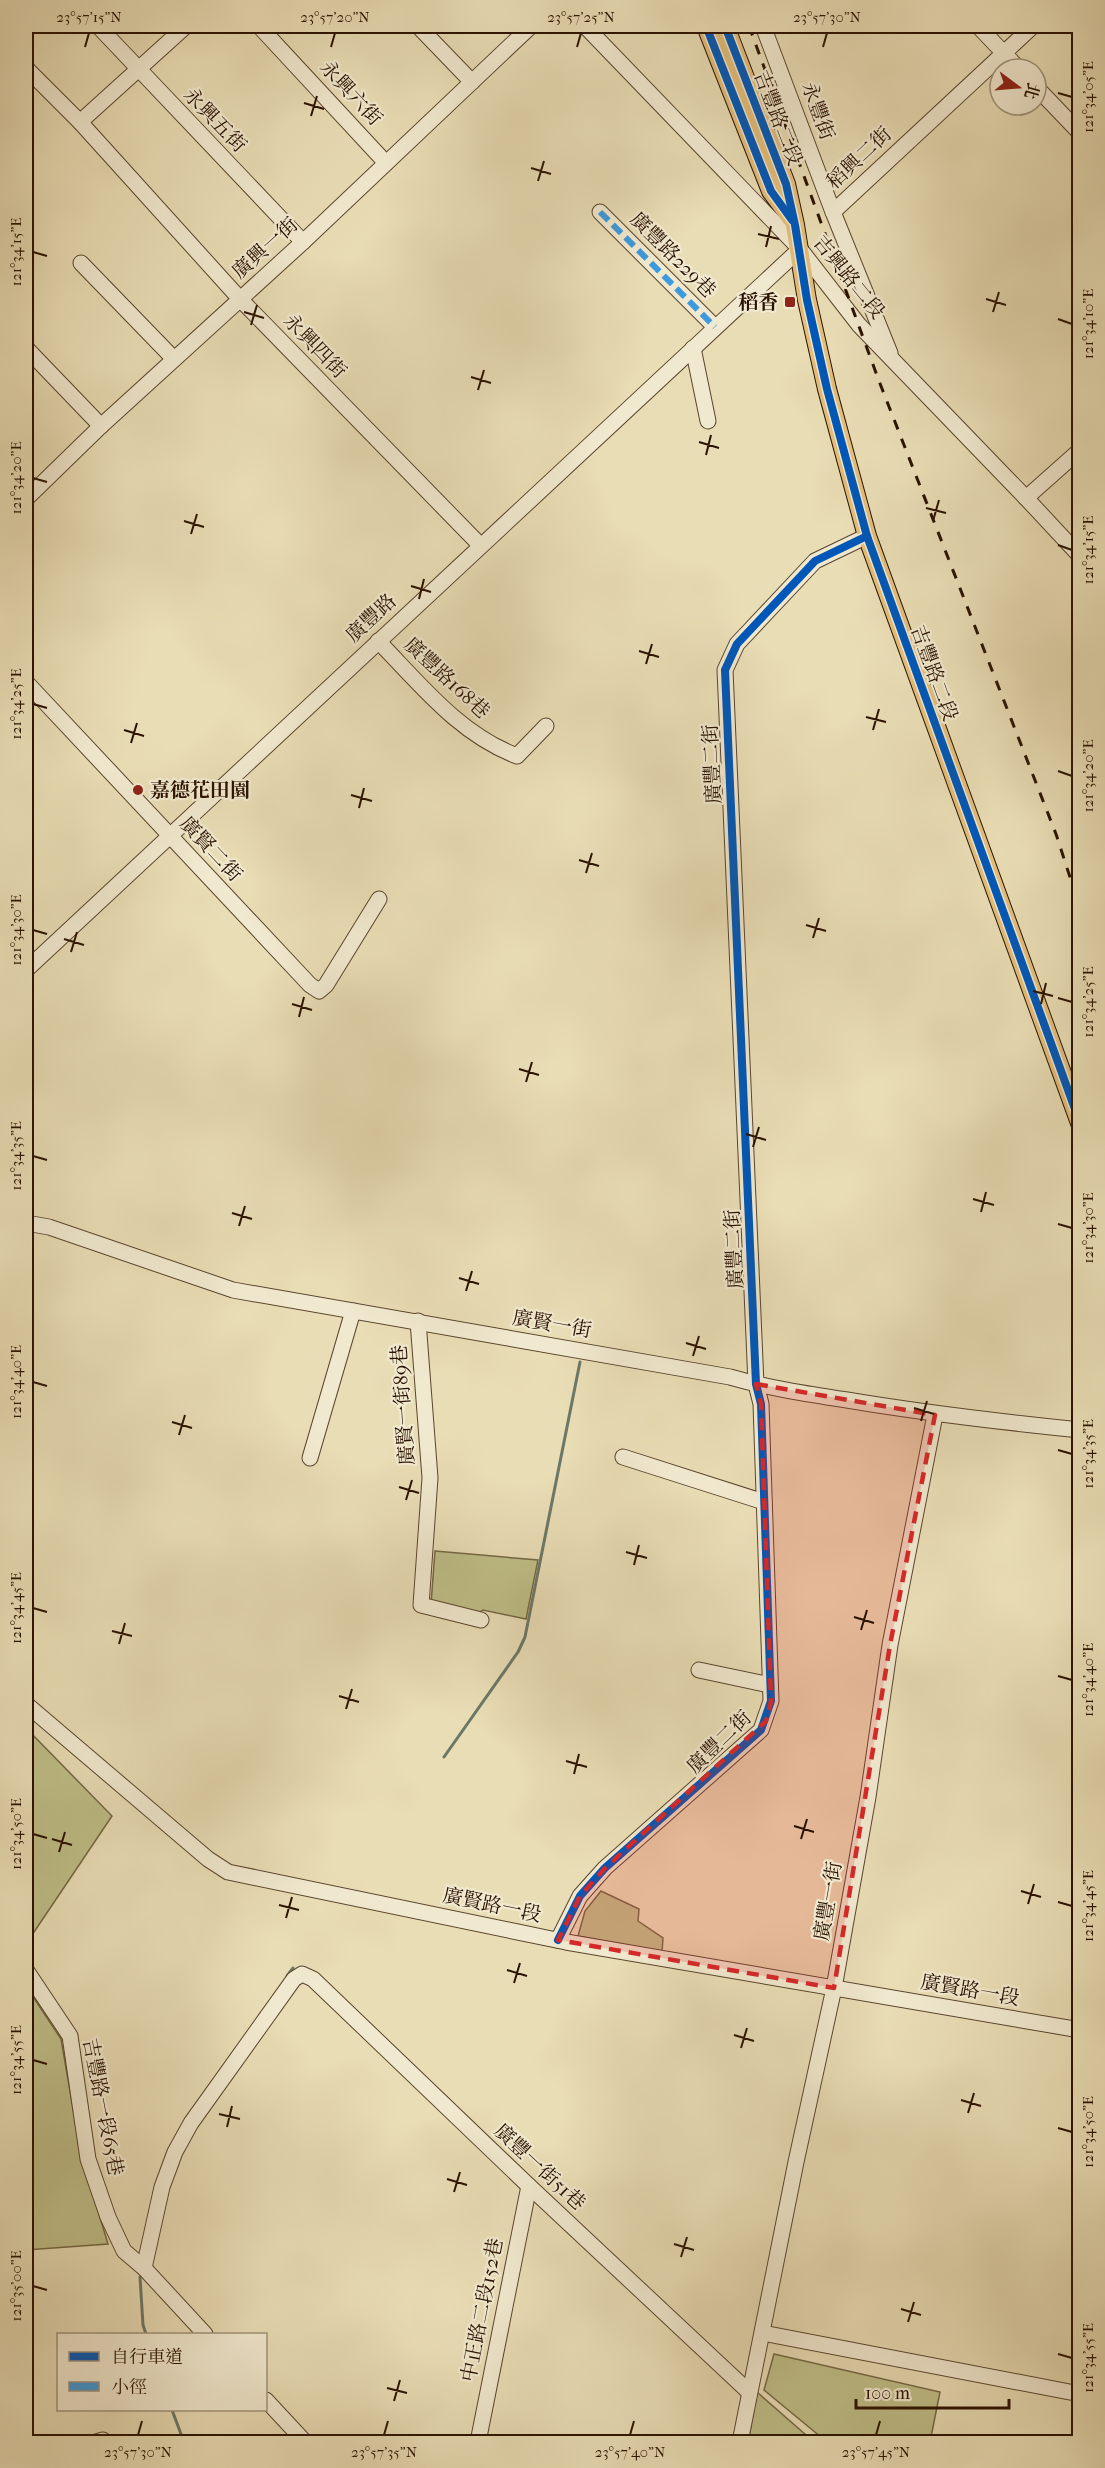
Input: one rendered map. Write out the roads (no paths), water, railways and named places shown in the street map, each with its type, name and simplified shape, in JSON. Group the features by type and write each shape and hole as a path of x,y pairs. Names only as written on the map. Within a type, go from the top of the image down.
{"main road":[{"name":"吉豐路二段","path":"706,26 771,191 795,225"},
{"name":"吉豐路二段","path":"725,26 786,184 800,249 807,300 827,389 867,536 1080,1123"}],"street":[{"name":"永興五街","path":"98,26 303,242"},
{"path":"80,122 186,26"},
{"name":"永興六街","path":"259,26 387,163"},
{"path":"418,26 472,82"},
{"name":"廣興一街","path":"26,499 101,426 303,242 531,26"},
{"name":"吉興路二段","path":"585,26 800,249 859,325 1080,556"},
{"name":"永豐街","path":"764,26 833,212"},
{"path":"978,26 1008,57"},
{"name":"稻興二街","path":"893,362 833,212 1033,26"},
{"name":"永興四街","path":"26,68 80,122 240,299 480,545"},
{"path":"1048,100 1080,133"},
{"name":"廣豐路229巷","path":"600,212 715,327"},
{"name":"廣豐路","path":"26,970 800,249"},
{"path":"81,263 174,359"},
{"path":"26,348 101,426"},
{"path":"693,348 708,421"},
{"path":"1026,498 1080,450"},
{"name":"廣豐二街","path":"558,1940 580,1896 605,1868 761,1730 771,1701 761,1404 756,1384 725,670 736,644 815,561 867,536"},
{"name":"廣豐路168巷","path":"378,641 464,728 495,747 517,756 546,726"},
{"name":"廣賢二街","path":"26,682 310,985 319,991 326,985 379,899"},
{"name":"廣賢一街","path":"26,1223 49,1227 233,1290 935,1414 1080,1430"},
{"path":"310,1458 353,1311"},
{"name":"廣賢一街89巷","path":"418,1321 430,1478 421,1605 481,1620"},
{"name":"廣豐一街","path":"740,2442 796,2162 834,1988 868,1797 890,1645 935,1414"},
{"path":"623,1456 764,1502"},
{"path":"699,1670 770,1685"},
{"name":"廣賢路一段","path":"26,1704 208,1859 228,1872 558,1940 1080,2030"},
{"name":"吉豐路一段65巷","path":"26,1970 70,2036 88,2159 108,2217 124,2251 144,2268 204,2333"},
{"name":"廣豐一街51巷","path":"144,2268 162,2187 175,2152 191,2123 294,1979 302,1974 313,1979 749,2392"},
{"name":"中正路二段152巷","path":"478,2442 529,2186"},
{"path":"763,2333 1080,2394"},
{"path":"267,2401 304,2442"},
{"path":"96,2442 104,2440 104,2442"}],"waterway":[{"path":"444,1757 518,1652 525,1637 580,1362"},
{"path":"287,1976 293,1968"},
{"path":"140,2277 143,2325 146,2333"},
{"path":"172,2411 184,2442"}],"railway":[{"path":"749,26 879,381 1056,834 1080,908"}],"place":[{"name":"稻香","path":"790,302"},
{"name":"嘉德花田園","path":"138,790"}]}
